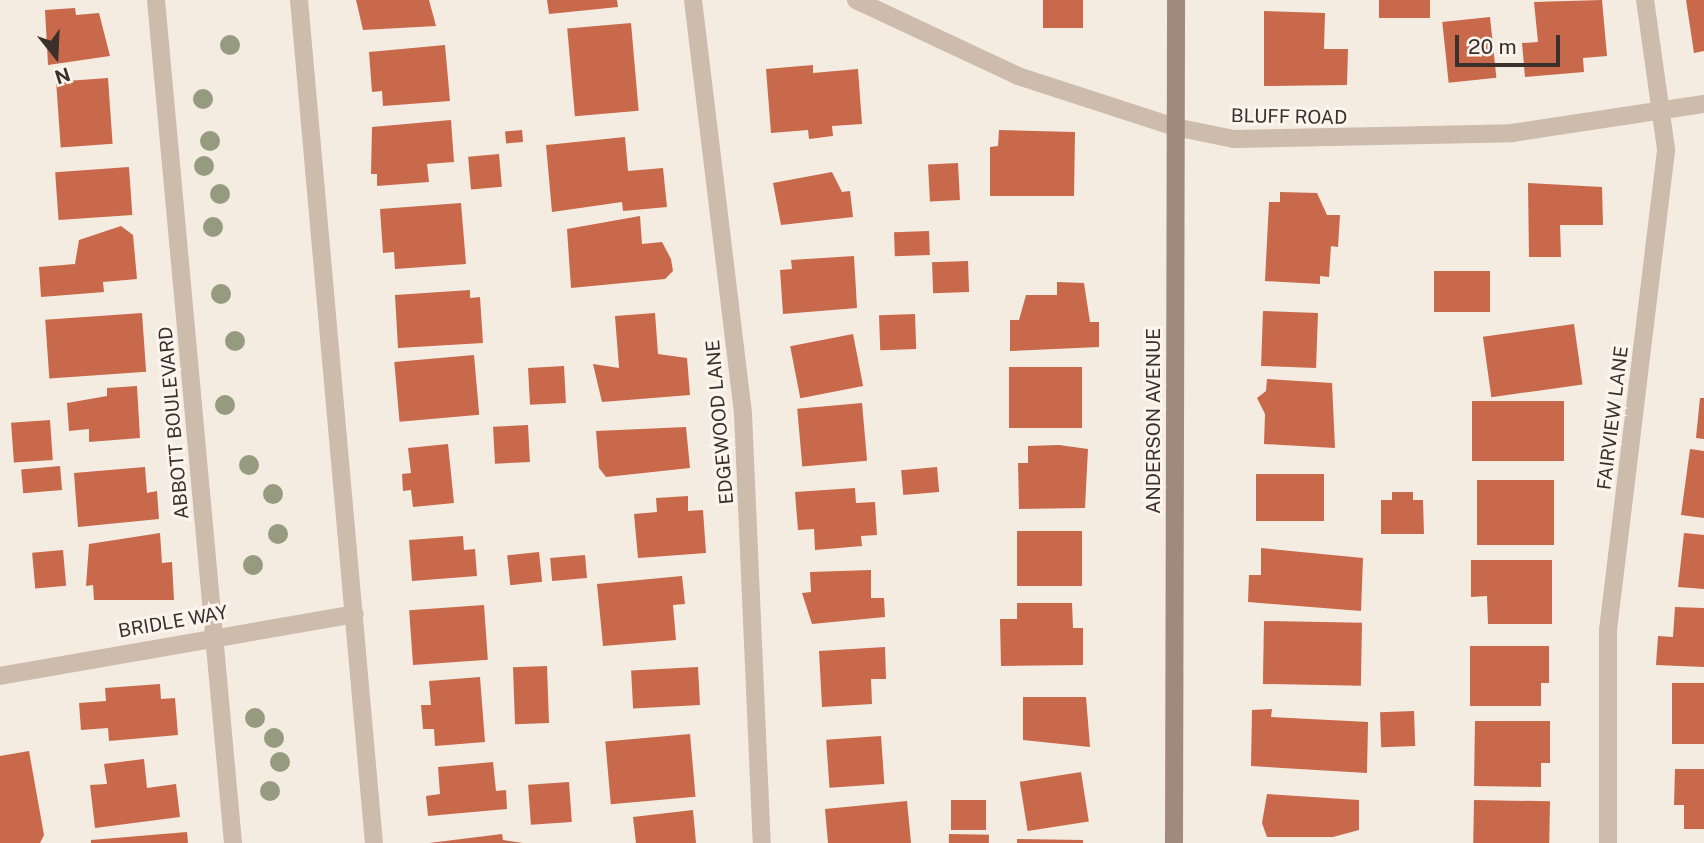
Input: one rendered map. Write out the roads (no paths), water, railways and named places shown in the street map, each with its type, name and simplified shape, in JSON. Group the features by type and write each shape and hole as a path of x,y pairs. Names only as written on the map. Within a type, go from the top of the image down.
{"main road":[{"name":"ANDERSON AVENUE","path":"1174,843 1176,0"}],"street":[{"name":"ABBOTT BOULEVARD","path":"156,0 233,843"},
{"path":"299,0 374,843"},
{"name":"EDGEWOOD LANE","path":"694,0 743,414 762,843"},
{"name":"BLUFF ROAD","path":"856,0 1018,76 1175,127 1234,139 1413,139 1512,133 1661,108 1704,104"},
{"name":"FAIRVIEW LANE","path":"1608,843 1608,630 1666,149 1645,0"},
{"name":"BRIDLE WAY","path":"0,676 215,636 355,614"}]}
